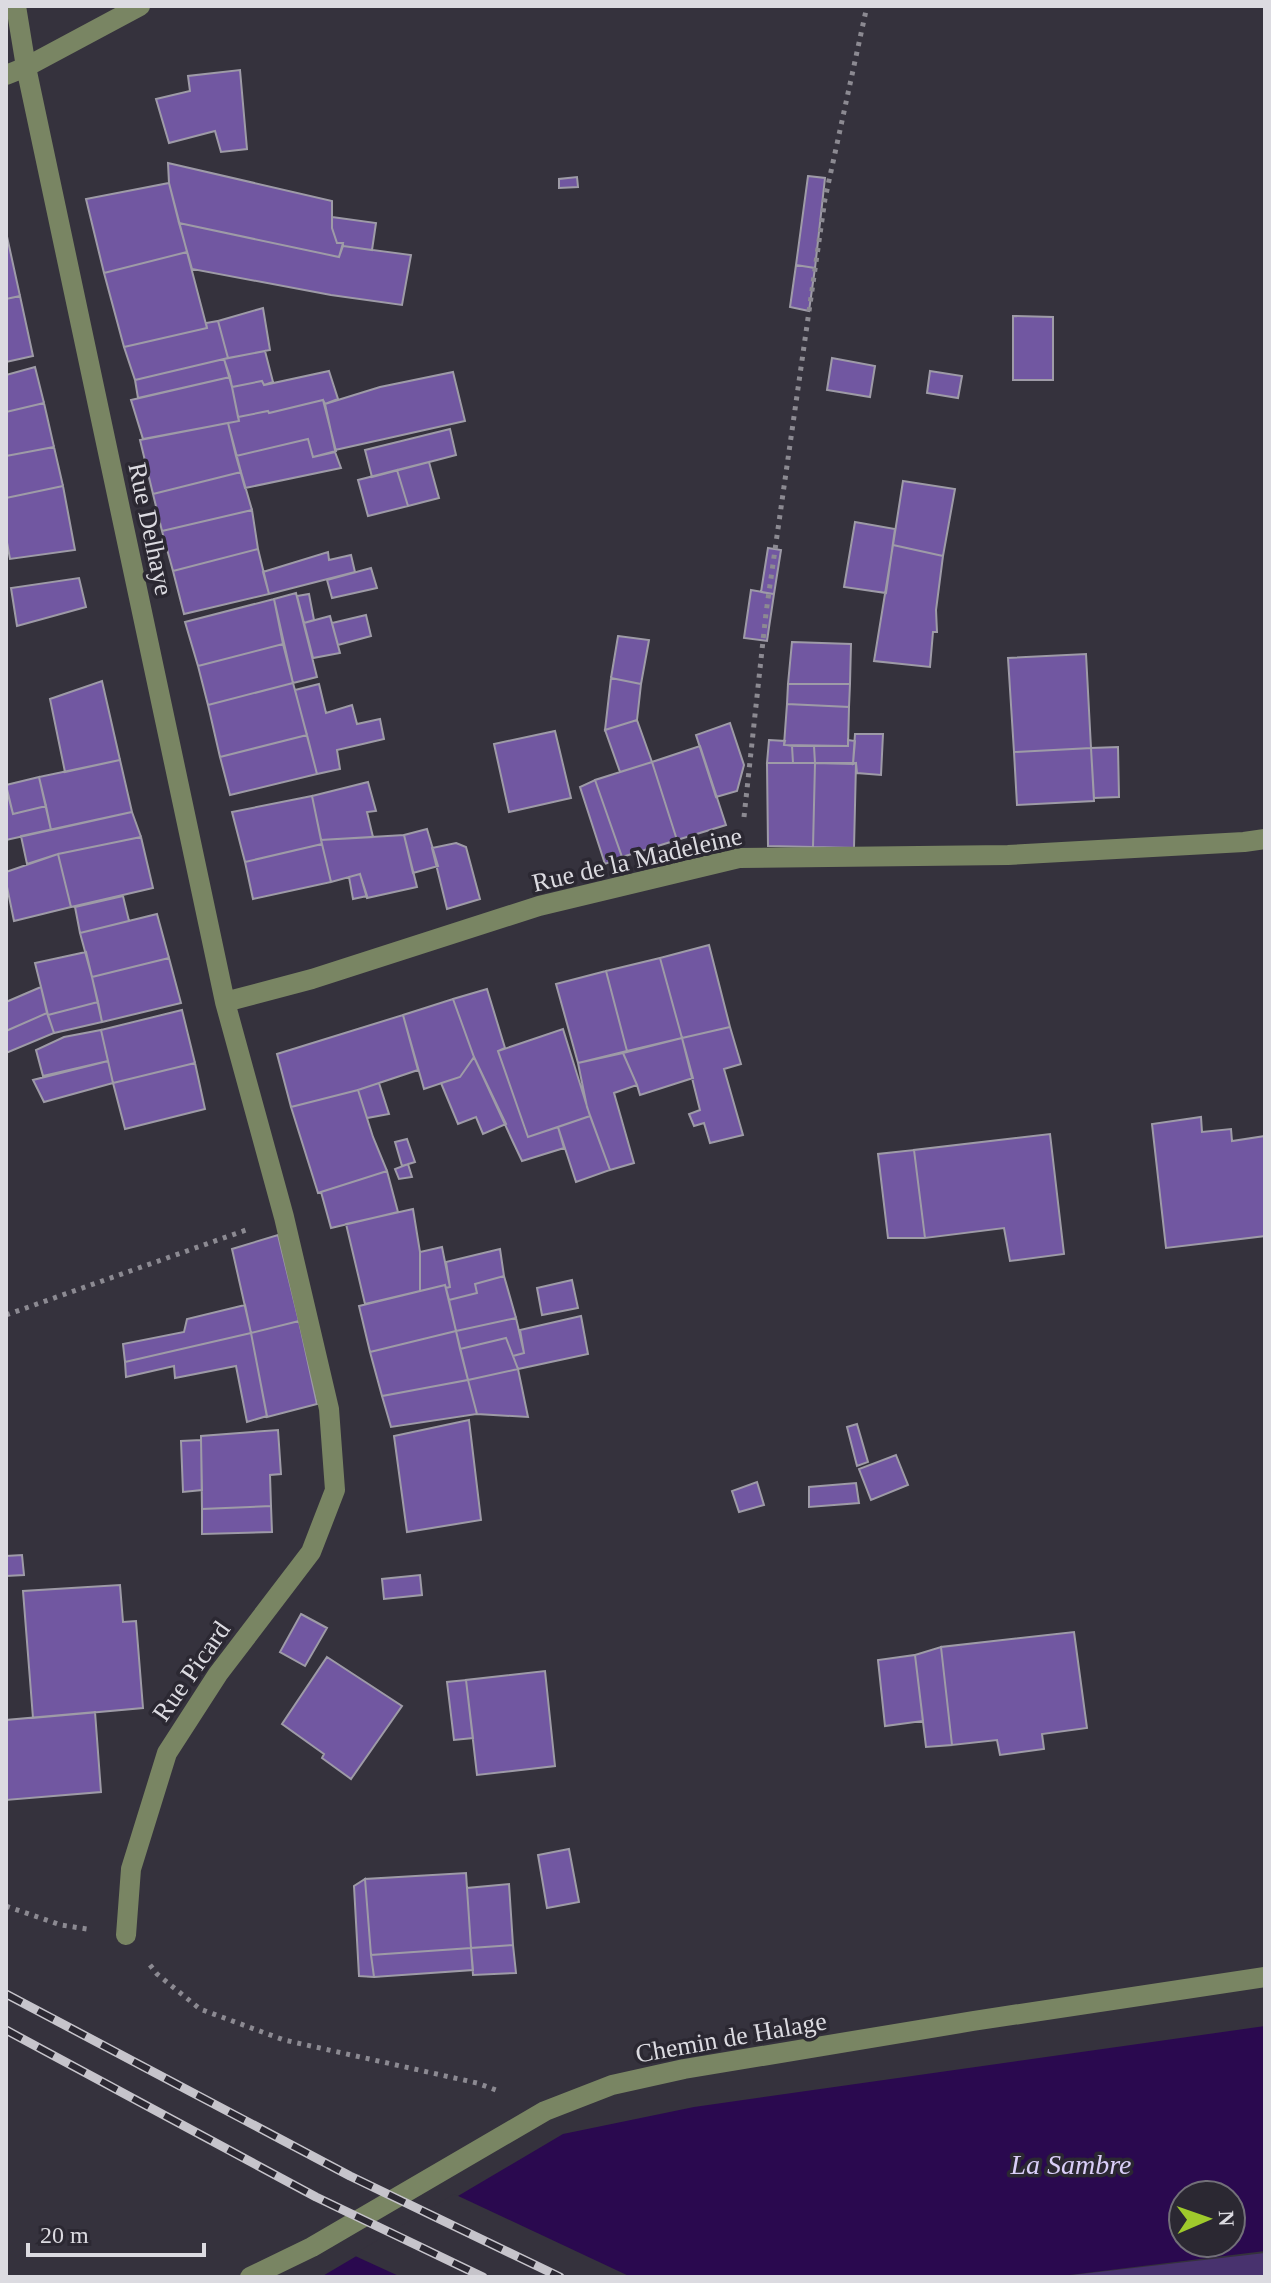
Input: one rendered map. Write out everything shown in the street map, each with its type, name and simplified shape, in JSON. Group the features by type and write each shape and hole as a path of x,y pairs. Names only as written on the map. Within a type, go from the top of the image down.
{"street":[{"name":"Rue Delhaye","path":"16,6 26,67 225,1002"},
{"path":"6,75 140,6"},
{"name":"Rue de la Madeleine","path":"225,1002 312,979 539,906 739,858 1008,855 1265,839"},
{"name":"Rue Picard","path":"126,1935 131,1869 167,1753 218,1674 311,1552 335,1490 329,1409 284,1217 225,1002"},
{"name":"Chemin de Halage","path":"250,2277 312,2247 545,2111 612,2085 684,2069 1265,1977"}],"path":[{"path":"739,858 768,598 825,199 867,6"},
{"path":"6,1315 284,1217"},
{"path":"6,1906 61,1925 126,1935 157,1974 200,2009 284,2040 477,2083 545,2111"}],"shaded area":[{"path":"1265,2253 1265,2277 1055,2277 1212,2259 1247,2259 1247,2255"}],"water":[{"name":"La Sambre","path":"1265,2026 1265,2251 1247,2253 1247,2179 1167,2179 1167,2259 1200,2259 1053,2277 321,2277 563,2134 694,2107"}],"pier":[{"path":"454,2194 631,2277 401,2277 353,2255"}],"building":[{"path":"240,70 247,149 221,152 215,131 169,143 156,99 190,91 188,76"},
{"path":"168,163 332,201 332,228 337,243 343,243 339,257 179,223 169,183"},
{"path":"808,176 825,178 815,268 796,265"},
{"path":"577,177 578,187 559,188 559,179"},
{"path":"169,183 187,252 104,273 86,199"},
{"path":"332,217 376,223 372,250 337,243"},
{"path":"179,223 339,257 343,246 411,255 402,305 192,269"},
{"path":"6,232 20,296 6,299"},
{"path":"187,252 207,328 124,347 104,273"},
{"path":"796,265 815,268 809,311 790,307"},
{"path":"20,296 33,356 6,362 6,299"},
{"path":"263,308 270,350 228,358 218,321"},
{"path":"1013,316 1053,317 1053,380 1013,380"},
{"path":"218,321 228,358 135,380 124,347 207,328 206,323"},
{"path":"265,351 273,382 232,387 224,359"},
{"path":"832,358 875,366 870,397 827,390"},
{"path":"224,359 230,377 138,398 135,380"},
{"path":"35,367 44,403 6,412 6,375"},
{"path":"329,371 338,399 325,404 323,400 238,417 232,387 262,381 264,385"},
{"path":"930,371 962,376 958,398 927,393"},
{"path":"453,372 465,421 335,450 325,404 380,387"},
{"path":"230,377 239,421 143,439 131,400"},
{"path":"323,400 336,451 313,457 308,439 236,456 228,423 239,421 238,417"},
{"path":"44,403 54,447 6,456 6,412"},
{"path":"228,423 241,472 153,494 140,440"},
{"path":"450,429 456,455 372,477 365,450"},
{"path":"308,439 313,457 335,452 341,468 245,488 236,456"},
{"path":"54,447 63,486 6,498 6,456"},
{"path":"429,462 439,498 408,506 397,470"},
{"path":"397,470 408,506 368,516 358,480"},
{"path":"241,472 252,510 162,531 153,494"},
{"path":"903,481 955,489 943,556 893,545"},
{"path":"63,486 75,550 10,559 6,537 6,498"},
{"path":"252,510 258,549 173,571 162,531"},
{"path":"855,522 895,529 886,593 844,587"},
{"path":"893,545 943,556 936,610 937,632 933,632 930,667 874,661"},
{"path":"768,548 781,550 774,594 761,592"},
{"path":"258,549 269,594 184,614 173,571"},
{"path":"328,552 329,560 351,555 355,572 269,594 263,572"},
{"path":"371,568 377,588 332,598 327,580"},
{"path":"79,578 86,607 17,626 11,588"},
{"path":"751,590 774,594 767,641 744,638"},
{"path":"296,593 317,677 293,683 274,599"},
{"path":"309,594 314,620 304,623 297,596"},
{"path":"274,599 283,644 198,666 185,622"},
{"path":"366,615 371,636 338,645 332,623"},
{"path":"330,616 340,653 313,658 304,623"},
{"path":"618,636 649,640 641,684 611,678"},
{"path":"792,642 851,644 850,684 788,684"},
{"path":"283,644 293,683 208,705 198,666"},
{"path":"1086,654 1091,748 1014,752 1008,658"},
{"path":"611,678 641,684 637,720 605,730"},
{"path":"102,681 120,760 65,772 50,699"},
{"path":"293,683 307,735 220,757 208,705"},
{"path":"319,684 326,713 352,705 357,724 380,719 384,739 337,750 340,769 317,774 295,690"},
{"path":"788,684 850,684 849,707 787,704"},
{"path":"787,704 849,707 848,746 784,745"},
{"path":"637,720 652,762 620,772 605,730"},
{"path":"730,723 744,765 737,791 716,797 696,735"},
{"path":"555,731 571,798 509,812 494,744"},
{"path":"855,734 883,734 881,775 857,773 856,763 853,764"},
{"path":"307,735 317,774 230,795 220,757"},
{"path":"769,740 785,741 784,745 792,746 793,763 767,763"},
{"path":"848,740 855,741 853,764 815,763 814,746 848,746"},
{"path":"700,746 726,825 677,840 652,762"},
{"path":"792,746 814,746 815,763 793,763"},
{"path":"1118,747 1119,797 1094,798 1091,748"},
{"path":"1091,748 1094,801 1017,805 1014,752"},
{"path":"120,760 132,812 51,830 39,777"},
{"path":"652,762 677,840 622,857 595,780"},
{"path":"767,763 815,763 813,847 768,846"},
{"path":"815,763 856,763 854,848 813,847"},
{"path":"39,777 46,806 13,814 6,785"},
{"path":"595,780 622,857 605,864 580,787"},
{"path":"368,782 376,811 367,812 373,837 321,840 312,796"},
{"path":"7,791 13,814 46,806 51,830 6,840"},
{"path":"312,796 322,844 245,862 232,812"},
{"path":"132,812 141,837 58,854 27,864 21,836"},
{"path":"427,829 438,866 413,873 404,835"},
{"path":"404,835 417,887 367,898 360,874 331,882 321,840"},
{"path":"141,837 153,888 71,907 58,854"},
{"path":"456,843 466,847 480,899 447,909 432,848"},
{"path":"322,844 331,882 253,899 245,862"},
{"path":"58,854 71,907 14,921 6,872"},
{"path":"360,874 367,896 353,899 349,877"},
{"path":"123,896 129,921 80,933 75,907"},
{"path":"157,914 169,958 92,977 80,933"},
{"path":"709,945 730,1027 682,1038 660,958"},
{"path":"86,952 98,1002 48,1015 35,963"},
{"path":"169,958 181,1003 102,1022 92,977"},
{"path":"660,958 682,1038 627,1051 606,971"},
{"path":"606,971 627,1051 578,1063 556,984"},
{"path":"41,987 47,1013 6,1031 6,1002"},
{"path":"487,989 505,1048 498,1051 528,1137 558,1127 564,1148 522,1161 474,1057 453,999"},
{"path":"453,999 474,1057 460,1077 424,1089 403,1015"},
{"path":"98,1002 102,1022 54,1033 48,1015"},
{"path":"182,1010 195,1063 113,1083 101,1030"},
{"path":"47,1013 54,1033 6,1053 6,1031"},
{"path":"403,1015 418,1070 358,1090 291,1107 277,1054"},
{"path":"730,1027 741,1064 724,1069 743,1135 710,1143 704,1123 694,1126 689,1114 700,1110 682,1038"},
{"path":"563,1029 590,1116 528,1137 498,1051"},
{"path":"101,1030 108,1061 43,1076 36,1050 64,1037"},
{"path":"682,1038 693,1078 640,1095 623,1053"},
{"path":"623,1053 637,1085 614,1093 634,1163 610,1170 587,1107 578,1063"},
{"path":"474,1057 506,1124 483,1134 476,1117 458,1124 441,1083 460,1077"},
{"path":"108,1061 113,1083 44,1102 33,1080"},
{"path":"195,1063 205,1109 125,1129 113,1083"},
{"path":"379,1083 389,1114 367,1118 358,1090"},
{"path":"358,1090 387,1171 318,1193 291,1107"},
{"path":"590,1116 610,1170 576,1182 558,1127"},
{"path":"1201,1117 1202,1132 1231,1129 1232,1141 1265,1136 1265,1236 1166,1248 1152,1124"},
{"path":"1050,1134 1064,1254 1010,1261 1004,1228 925,1238 914,1150"},
{"path":"407,1139 415,1162 402,1166 395,1142"},
{"path":"914,1150 925,1238 888,1238 878,1154"},
{"path":"408,1164 412,1177 399,1179 395,1169"},
{"path":"387,1171 398,1212 331,1228 321,1192"},
{"path":"413,1209 420,1252 420,1291 365,1304 346,1224"},
{"path":"278,1235 299,1321 251,1333 232,1249"},
{"path":"442,1247 450,1287 446,1288 445,1285 420,1291 420,1252"},
{"path":"500,1249 504,1276 475,1284 477,1293 449,1300 446,1262"},
{"path":"504,1276 516,1318 456,1331 449,1300 477,1293 475,1284"},
{"path":"572,1280 578,1308 542,1315 537,1288"},
{"path":"445,1285 456,1331 370,1352 359,1306"},
{"path":"245,1305 251,1333 125,1362 123,1344 184,1332 187,1319"},
{"path":"581,1316 588,1354 518,1369 513,1356 524,1353 520,1330"},
{"path":"516,1318 524,1353 513,1356 506,1338 460,1349 456,1331"},
{"path":"299,1321 317,1404 267,1417 251,1333"},
{"path":"456,1331 468,1380 382,1396 370,1352"},
{"path":"251,1333 267,1416 247,1422 236,1366 175,1378 174,1366 126,1377 125,1362"},
{"path":"506,1338 518,1369 468,1380 460,1349"},
{"path":"518,1369 528,1417 477,1414 468,1380"},
{"path":"468,1380 477,1414 391,1427 382,1396"},
{"path":"469,1420 481,1520 407,1532 394,1436"},
{"path":"857,1424 868,1462 857,1466 847,1427"},
{"path":"278,1430 281,1474 270,1475 271,1506 202,1509 201,1436"},
{"path":"201,1440 202,1490 183,1492 181,1441"},
{"path":"896,1455 908,1485 871,1500 859,1469"},
{"path":"757,1482 764,1505 739,1512 732,1491"},
{"path":"856,1483 859,1503 809,1507 809,1487"},
{"path":"271,1506 272,1532 202,1534 202,1509"},
{"path":"22,1555 24,1575 6,1576 6,1556"},
{"path":"420,1575 422,1595 384,1599 382,1579"},
{"path":"120,1585 123,1622 136,1621 143,1708 33,1718 23,1591"},
{"path":"301,1614 327,1628 305,1666 280,1652"},
{"path":"1074,1632 1087,1728 1042,1734 1044,1749 1000,1755 997,1740 952,1745 941,1647"},
{"path":"941,1647 952,1745 926,1747 915,1655"},
{"path":"915,1655 923,1721 885,1726 878,1660"},
{"path":"327,1657 402,1706 351,1779 322,1758 324,1754 282,1724"},
{"path":"545,1671 555,1766 477,1775 466,1680"},
{"path":"466,1680 473,1738 454,1740 447,1682"},
{"path":"95,1712 101,1792 6,1800 6,1720"},
{"path":"569,1849 579,1902 547,1908 538,1855"},
{"path":"466,1873 471,1948 371,1955 365,1879"},
{"path":"365,1879 374,1977 359,1976 354,1886"},
{"path":"509,1884 513,1945 471,1948 467,1888"},
{"path":"513,1945 516,1973 473,1975 471,1948"},
{"path":"471,1948 473,1970 374,1977 371,1955"}],"railway":[{"path":"6,1994 350,2176 560,2277"},
{"path":"6,2030 316,2197 483,2277"}]}
